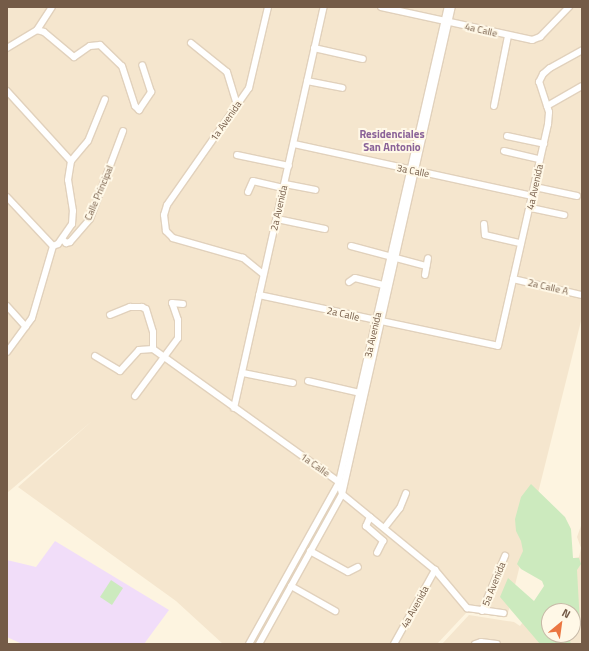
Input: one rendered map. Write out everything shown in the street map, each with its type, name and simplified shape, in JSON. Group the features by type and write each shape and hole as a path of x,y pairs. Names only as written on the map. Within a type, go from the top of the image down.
{"street":[{"path":"7,48 36,30 52,7"},
{"name":"1a Avenida","path":"263,274 243,258 173,238 164,224 167,205 249,88 268,7"},
{"name":"2a Avenida","path":"234,408 244,373 263,274 277,220 324,7"},
{"name":"4a Calle","path":"382,7 508,36 536,39 569,7"},
{"name":"3a Avenida","path":"447,21 448,7"},
{"name":"3a Avenida","path":"387,286 390,256 402,218 447,21 452,7"},
{"path":"36,30 44,32 74,57 90,46 100,45 122,66 134,106 139,110 151,92 142,65"},
{"path":"494,106 508,36"},
{"path":"191,43 227,72 237,104"},
{"path":"314,48 363,60"},
{"name":"4a Avenida","path":"498,346 531,208 532,196 549,118 540,82 542,74 582,50"},
{"path":"307,81 342,88"},
{"path":"547,106 582,86"},
{"path":"7,91 71,161"},
{"path":"7,352 26,327 34,312 53,246 62,239 71,228 73,217 68,180 71,161 88,141 105,99"},
{"name":"Calle Principal","path":"62,239 66,243 70,242 90,219 123,131"},
{"path":"507,136 544,144"},
{"name":"3a Calle","path":"294,144 532,196"},
{"path":"504,151 540,159"},
{"path":"237,155 289,166"},
{"path":"248,192 253,181 315,190"},
{"path":"534,187 577,196"},
{"path":"7,197 53,246"},
{"path":"531,208 564,215"},
{"name":"3a Avenida","path":"249,644 339,482 345,467 387,286 396,258 402,218"},
{"path":"277,220 325,230"},
{"path":"484,224 484,235 522,242"},
{"path":"351,246 426,266"},
{"path":"424,275 428,258"},
{"path":"349,282 355,278 387,286"},
{"name":"2a Calle A","path":"513,279 582,295"},
{"name":"2a Calle","path":"259,295 379,322 498,346"},
{"path":"135,396 179,332 172,303 183,304"},
{"path":"7,306 26,327"},
{"path":"95,356 120,371 139,350 153,349 153,332 146,309 142,307 130,307 110,315"},
{"name":"3a Avenida","path":"259,644 342,494 345,467 360,393 379,322"},
{"name":"1a Calle","path":"153,349 162,358 339,482 342,494"},
{"path":"244,373 293,383"},
{"path":"308,381 360,393"},
{"path":"385,527 400,508 406,493"},
{"path":"342,494 385,527 436,570 467,608 504,613"},
{"path":"370,517 366,526 383,541 377,553"},
{"path":"310,551 348,572 358,567"},
{"name":"5a Avenida","path":"482,611 505,556"},
{"name":"4a Avenida","path":"394,644 436,570"},
{"path":"291,586 335,611"},
{"path":"474,644 496,644"}],"shaded area":[{"path":"7,7 582,7 582,317 507,617 467,612 437,644 223,644 176,601 18,487 92,421 7,493"},
{"path":"582,523 582,644 442,644 469,615 514,622 520,626 569,559 579,557 581,548 577,537"},
{"path":"55,541 169,610 144,644 22,644 7,637 7,560 36,567"}],"green space":[{"path":"531,484 565,517 571,529 573,558 579,558 581,564 577,570 579,603 541,603 541,643 571,644 540,644 500,597 508,578 534,601 544,586 542,581 521,569 517,564 523,551 521,541 516,531 515,519 521,497"},
{"path":"111,580 123,588 112,605 100,597"}],"district":[{"name":"Residenciales San Antonio","path":"392,141"}]}
